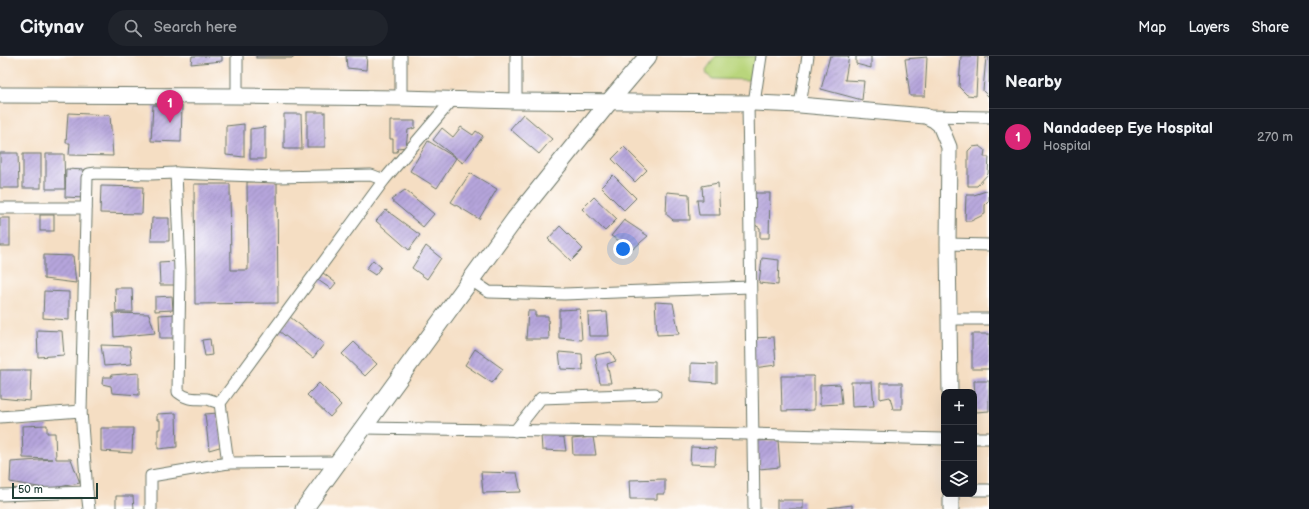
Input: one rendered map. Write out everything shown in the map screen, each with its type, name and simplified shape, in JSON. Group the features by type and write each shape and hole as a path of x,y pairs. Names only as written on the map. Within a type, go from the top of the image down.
{"main road":[{"path":"304,509 515,219 648,56"}],"street":[{"path":"237,56 238,96"},
{"path":"401,56 401,98"},
{"path":"516,56 516,102"},
{"path":"754,509 750,287 751,103 761,56"},
{"path":"800,105 808,56"},
{"path":"0,95 238,96 453,99 516,102 751,103 800,105 925,116 989,117"},
{"path":"228,463 220,403 384,180 453,99"},
{"path":"925,116 934,120 940,125 949,147 948,244 950,389"},
{"path":"90,509 81,412 87,178 89,174 176,173 277,177 371,176 384,180"},
{"path":"176,173 180,270 178,392 191,399 207,399 220,403"},
{"path":"0,208 86,208"},
{"path":"948,244 989,245"},
{"path":"471,280 489,292 564,294 750,287"},
{"path":"949,319 989,319"},
{"path":"515,431 542,398 655,394"},
{"path":"0,418 81,412"},
{"path":"363,428 752,434 941,439"},
{"path":"977,438 989,438"},
{"path":"151,509 151,476 228,463 338,462"},
{"path":"977,490 989,490"},
{"path":"0,495 88,492"},
{"path":"951,497 951,509"}],"green space":[{"path":"716,56 762,56 752,80 713,79 707,75 706,70"}],"building":[{"path":"192,56 222,56 222,61 191,64"},
{"path":"256,56 293,56 293,58 256,58"},
{"path":"346,56 367,56 366,70 347,68"},
{"path":"830,56 849,56 845,80 864,81 862,100 821,89"},
{"path":"856,56 871,56 871,68 856,64"},
{"path":"961,56 978,56 976,96 967,95 959,87"},
{"path":"927,57 925,96 910,96 905,59"},
{"path":"986,57 989,57 989,97 983,91"},
{"path":"153,105 182,106 181,142 151,141"},
{"path":"307,112 325,112 325,147 307,147"},
{"path":"68,113 110,115 113,156 69,155 70,143 66,143"},
{"path":"284,114 301,114 302,149 284,149"},
{"path":"523,114 552,139 539,154 510,129"},
{"path":"390,121 415,121 415,128 408,130 406,147 398,148 397,152 393,152 393,139 390,139"},
{"path":"244,124 244,157 226,155 226,126"},
{"path":"265,127 265,159 250,159 250,129"},
{"path":"461,127 473,135 476,131 483,136 463,163 433,140 442,128 453,137"},
{"path":"428,141 456,158 437,188 410,171"},
{"path":"980,146 985,150 984,157 989,157 988,174 977,186 968,186 968,151 972,147"},
{"path":"624,147 647,170 635,182 612,159"},
{"path":"0,153 18,153 19,188 0,188"},
{"path":"23,154 41,154 41,188 23,188"},
{"path":"46,154 64,154 65,189 46,189"},
{"path":"66,169 85,170 84,198 65,197"},
{"path":"470,173 497,189 479,219 451,202"},
{"path":"613,175 636,198 624,210 601,187"},
{"path":"277,181 278,303 195,304 194,184 230,184 231,270 248,270 247,182"},
{"path":"718,183 720,215 699,215 697,200 703,200 702,186"},
{"path":"101,186 143,187 142,214 100,213"},
{"path":"405,190 434,214 423,227 391,200"},
{"path":"989,190 989,201 985,205 985,214 971,221 965,221 966,195 974,195"},
{"path":"667,192 689,194 690,220 673,220 666,214"},
{"path":"752,193 770,193 769,238 760,238 760,228 752,223"},
{"path":"594,197 617,219 605,231 582,209"},
{"path":"386,210 420,235 409,250 376,221"},
{"path":"40,215 54,215 54,231 40,231"},
{"path":"0,218 10,218 10,246 0,246"},
{"path":"152,218 169,218 169,241 151,241"},
{"path":"624,220 648,236 633,249 611,236"},
{"path":"560,226 583,249 571,261 548,239"},
{"path":"426,246 441,258 427,279 412,268"},
{"path":"44,255 73,256 76,283 44,279"},
{"path":"762,258 779,260 778,285 759,283"},
{"path":"373,260 381,267 375,275 366,269"},
{"path":"176,261 176,285 160,285 159,262"},
{"path":"323,273 336,283 331,289 318,280"},
{"path":"115,288 132,288 133,312 116,312"},
{"path":"44,291 69,292 69,320 43,318"},
{"path":"172,296 173,310 155,311 155,297"},
{"path":"655,302 673,303 679,334 657,335"},
{"path":"580,309 582,340 559,338 559,310"},
{"path":"528,311 535,311 535,316 548,316 549,339 526,339"},
{"path":"607,312 609,336 589,336 588,313"},
{"path":"113,313 149,314 155,333 114,337"},
{"path":"176,314 176,338 160,338 159,315"},
{"path":"290,317 324,344 313,358 279,331"},
{"path":"37,330 62,331 64,355 38,357"},
{"path":"972,334 989,334 989,369 972,369"},
{"path":"774,337 776,365 754,368 751,338"},
{"path":"210,339 212,355 205,356 202,340"},
{"path":"354,342 377,364 365,376 342,354"},
{"path":"101,345 130,346 132,364 104,366"},
{"path":"475,349 503,369 492,383 465,365"},
{"path":"559,352 582,354 583,370 561,369"},
{"path":"611,352 616,361 607,364 611,383 600,383 595,355"},
{"path":"691,363 717,364 717,383 691,381"},
{"path":"0,370 31,370 30,401 0,398"},
{"path":"139,373 139,395 112,393 111,386 102,384 103,377"},
{"path":"781,376 814,376 814,410 782,411"},
{"path":"974,381 989,381 989,411 977,412 977,389 975,389"},
{"path":"851,382 872,382 874,406 852,407"},
{"path":"319,383 341,405 330,417 307,395"},
{"path":"880,383 902,383 902,409 893,409 890,397 880,399"},
{"path":"840,384 842,404 820,405 820,385"},
{"path":"176,413 177,447 158,449 158,429 160,429 160,420 157,420 157,414"},
{"path":"218,413 223,446 209,450 205,414"},
{"path":"47,425 47,433 55,433 56,459 71,459 80,483 49,489 10,482 11,462 53,459 23,458 22,426"},
{"path":"101,428 133,428 132,453 101,451"},
{"path":"563,432 566,451 542,450 541,435"},
{"path":"593,437 596,455 573,455 572,439"},
{"path":"778,440 780,467 759,469 757,441"},
{"path":"691,447 716,448 715,465 690,464"},
{"path":"481,472 517,473 521,492 483,493"},
{"path":"665,479 665,494 657,494 657,499 630,499 629,480"},
{"path":"116,496 133,496 134,509 116,509"},
{"path":"777,500 803,500 803,509 777,509"},
{"path":"852,505 852,509 828,509 828,508"}],"place":[{"name":"Nandadeep Eye Hospital","path":"170,123"}]}
